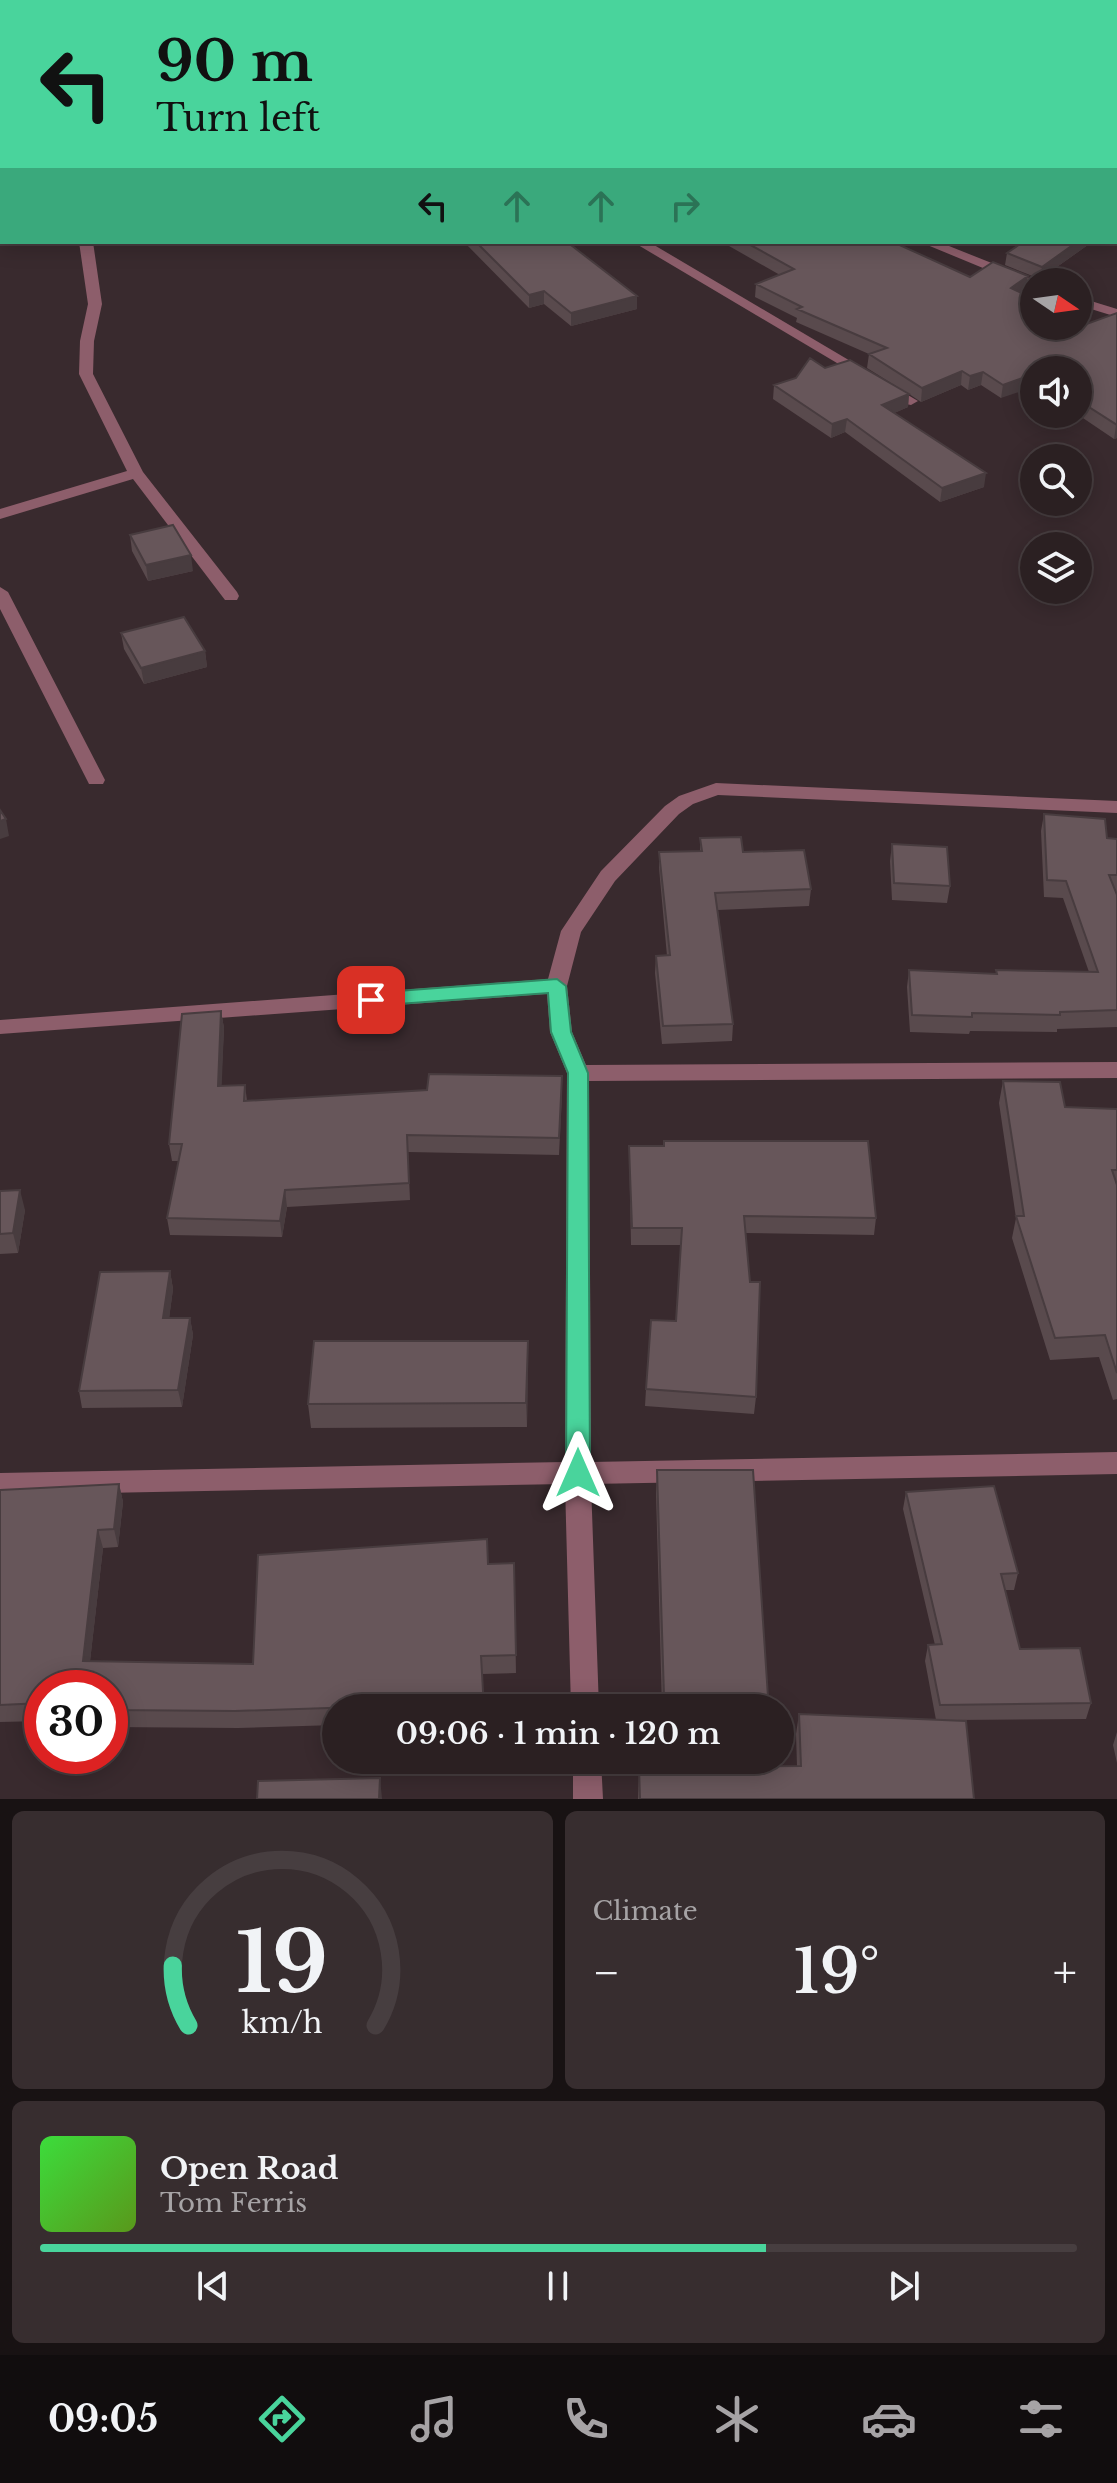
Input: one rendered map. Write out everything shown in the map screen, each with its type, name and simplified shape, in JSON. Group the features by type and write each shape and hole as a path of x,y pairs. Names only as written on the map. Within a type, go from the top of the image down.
{"street":[{"path":"86,244 95,304 87,341 86,374 136,473 231,596"},
{"path":"643,244 911,401"},
{"path":"932,244 1020,279"},
{"path":"1092,305 1117,313"},
{"path":"0,514 136,473"},
{"path":"0,592 96,780"},
{"path":"585,1694 578,1473 578,1073 561,1032 557,986 571,931 608,876 672,810 686,800 716,789 1117,807"},
{"path":"0,1027 557,986"},
{"path":"578,1073 1117,1070"},
{"path":"0,1484 1117,1463"},
{"path":"587,1774 588,1799"}],"building":[{"path":"478,244 570,244 637,296 571,313 544,291 529,295"},
{"path":"749,244 897,244 970,277 993,262 1020,273 1020,282 1011,288 1020,292 1020,340 1092,340 1092,322 1117,313 1117,425 1092,409 1092,356 1020,356 1020,379 1003,385 983,372 970,376 962,371 922,388 869,354 887,348 797,309 802,307 756,284 794,269"},
{"path":"1020,244 1074,244 1042,267 1007,253"},
{"path":"810,358 825,368 850,360 909,394 882,405 986,473 942,488 847,419 832,424 774,385 796,378"},
{"path":"173,525 191,555 146,565 130,535"},
{"path":"184,617 205,651 141,668 121,633"},
{"path":"1044,814 1105,819 1107,838 1117,839 1117,875 1109,875 1117,895 1117,1010 1060,1012 1060,1015 912,1015 909,970 997,974 996,970 1098,972 1066,881 1047,880"},
{"path":"741,837 743,852 804,850 811,889 715,893 733,1024 663,1026 656,956 670,955 659,852 702,851 700,838"},
{"path":"892,844 947,847 950,886 894,883"},
{"path":"221,1011 218,1086 245,1085 244,1101 427,1090 429,1074 562,1076 559,1138 407,1135 409,1183 285,1190 280,1221 167,1218 182,1144 169,1144 182,1014"},
{"path":"1003,1081 1060,1082 1065,1107 1117,1109 1117,1170 1112,1170 1117,1185 1117,1373 1105,1335 1055,1338 1016,1216 1024,1216"},
{"path":"664,1141 868,1141 876,1218 744,1216 750,1282 760,1282 756,1397 646,1389 651,1320 676,1321 682,1228 632,1228 629,1146 664,1146"},
{"path":"20,1190 13,1233 0,1234 0,1191"},
{"path":"170,1271 163,1318 190,1318 178,1390 79,1391 100,1272"},
{"path":"314,1341 528,1341 526,1403 308,1404"},
{"path":"657,1470 753,1470 768,1694 664,1694"},
{"path":"119,1484 114,1529 98,1530 83,1661 253,1664 258,1555 487,1539 488,1564 514,1563 516,1655 481,1656 483,1694 322,1694 322,1708 128,1710 128,1670 24,1670 24,1704 0,1705 0,1490"},
{"path":"994,1486 1018,1573 1001,1574 1020,1649 1080,1648 1091,1703 940,1705 928,1645 942,1644 906,1492"},
{"path":"799,1714 966,1721 974,1799 640,1799 639,1774 794,1774 794,1766 801,1766"},
{"path":"380,1778 379,1799 257,1799 258,1781"}],"route":[{"path":"371,1000 557,986 561,1032 578,1073 578,1473"}]}
